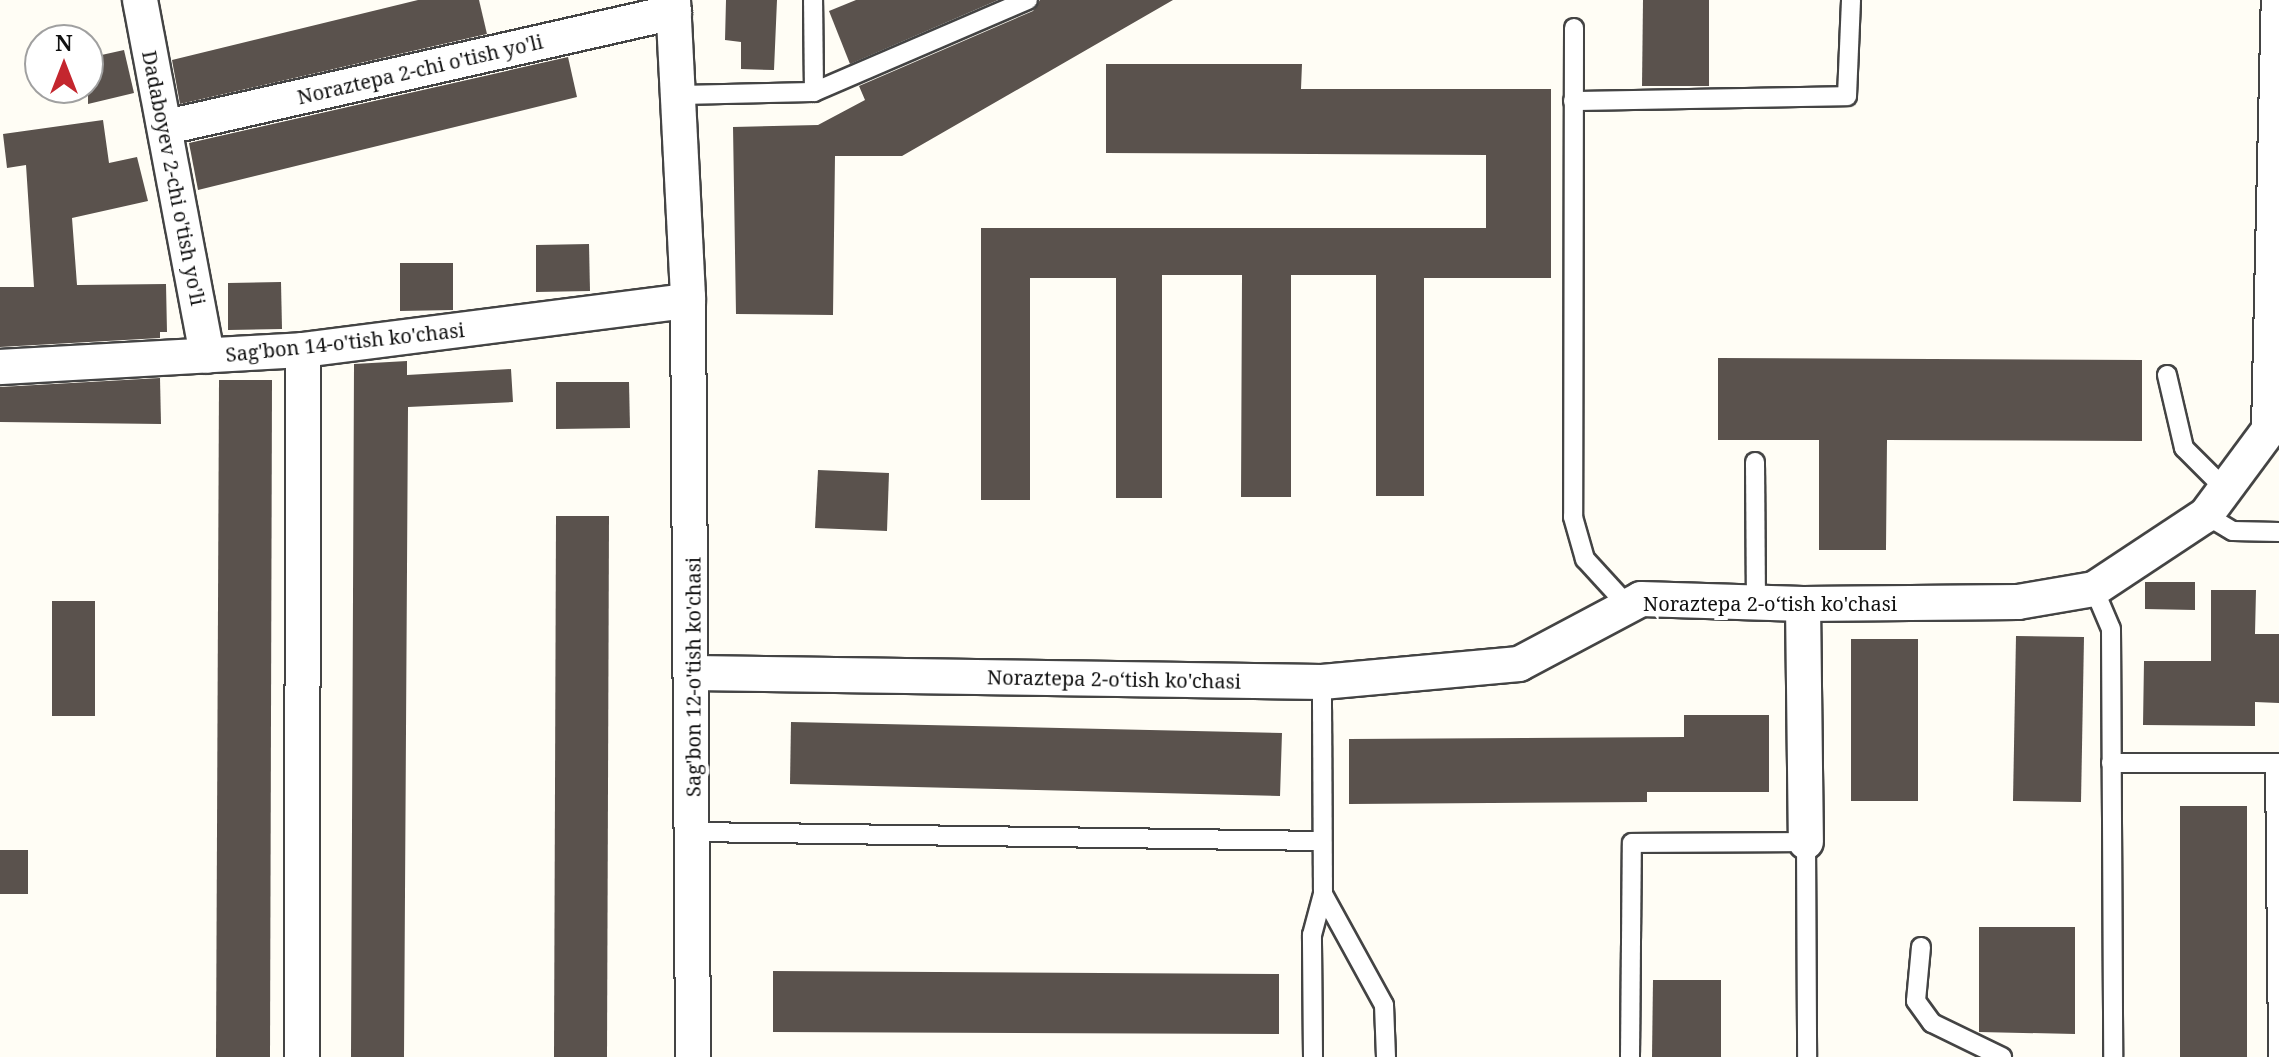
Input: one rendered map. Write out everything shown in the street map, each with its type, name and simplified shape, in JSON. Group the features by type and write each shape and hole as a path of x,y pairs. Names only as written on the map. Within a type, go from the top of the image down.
{"street":[{"name":"Dadaboyev 2-chi o'tish yo'li","path":"140,0 167,127 207,356"},
{"name":"Noraztepa 2-oʻtish ko'chasi","path":"694,673 1322,682 1519,664 1641,599 1803,604 2018,602 2094,589 2216,502 2269,430 2279,0"},
{"name":"Noraztepa 2-chi o'tish yo'li","path":"167,127 673,6"},
{"path":"673,6 688,299"},
{"name":"Sag'bon 14-o'tish ko'chasi","path":"0,367 303,350 688,299"},
{"name":"Sag'bon 12-o'tish ko'chasi","path":"688,299 694,673 693,1057"},
{"path":"302,1057 303,350"},
{"path":"1803,604 1806,842"}],"lane":[{"path":"813,0 814,92"},
{"path":"679,95 814,92 1028,0"},
{"path":"1573,101 1847,96 1851,0"},
{"path":"1574,28 1573,517 1585,559 1628,606"},
{"path":"2167,375 2184,448 2233,531 2279,532"},
{"path":"1755,462 1756,603"},
{"path":"2094,589 2111,629 2113,1057"},
{"path":"1313,1057 1312,935 1323,894 1320,841 1322,682"},
{"path":"2111,763 2277,763 2278,1057"},
{"path":"693,832 1320,841"},
{"path":"1630,1057 1632,843 1806,842 1807,1057"},
{"path":"1323,894 1384,1005 1386,1057"},
{"path":"1921,947 1916,1001 1932,1023 2002,1057"}],"building":[{"path":"418,0 479,0 487,34 180,104 172,60"},
{"path":"726,0 777,0 774,70 741,69 741,42 725,40"},
{"path":"856,0 998,0 850,64 829,11"},
{"path":"1040,0 1173,0 902,156 835,156 833,315 736,314 733,127 818,125 865,100 859,86 1033,11"},
{"path":"1643,0 1709,0 1709,86 1642,86"},
{"path":"124,50 134,93 104,100 104,54"},
{"path":"568,57 577,97 198,190 189,143"},
{"path":"1106,64 1302,64 1301,89 1551,89 1551,278 1424,278 1424,496 1376,496 1376,275 1291,275 1291,497 1241,497 1242,275 1162,275 1162,498 1116,498 1116,278 1030,278 1030,500 981,500 981,228 1486,228 1486,155 1106,153"},
{"path":"103,120 109,163 137,157 148,201 72,218 77,285 166,284 167,332 160,332 160,338 0,347 0,287 34,287 26,165 7,168 3,134"},
{"path":"589,244 590,291 536,292 536,245"},
{"path":"400,263 453,263 453,310 400,311"},
{"path":"281,282 282,329 228,330 228,283"},
{"path":"1718,358 2142,360 2142,441 1887,440 1886,550 1819,550 1819,440 1718,440"},
{"path":"407,361 407,375 511,369 513,402 408,407 404,1057 351,1057 354,364"},
{"path":"160,378 161,424 0,422 0,387"},
{"path":"219,380 272,380 270,1057 216,1057"},
{"path":"556,382 629,382 630,428 556,429"},
{"path":"818,470 889,473 887,531 815,528"},
{"path":"556,516 609,516 607,1057 554,1057"},
{"path":"2145,582 2195,582 2195,610 2145,609"},
{"path":"2211,590 2256,590 2255,634 2279,634 2279,703 2255,702 2255,726 2143,725 2144,661 2211,661"},
{"path":"52,601 95,601 95,716 52,716"},
{"path":"2016,636 2084,637 2081,802 2013,801"},
{"path":"1851,639 1918,639 1918,801 1851,801"},
{"path":"1684,715 1769,715 1769,792 1647,792 1647,802 1349,804 1349,739 1684,737"},
{"path":"791,722 1282,733 1280,796 790,784"},
{"path":"2180,806 2247,806 2247,1057 2180,1057"},
{"path":"0,850 28,850 28,894 0,894"},
{"path":"1979,927 2075,927 2075,1034 1979,1032"},
{"path":"773,971 1279,974 1279,1034 773,1032"},
{"path":"1653,980 1721,980 1721,1057 1652,1057"}]}
